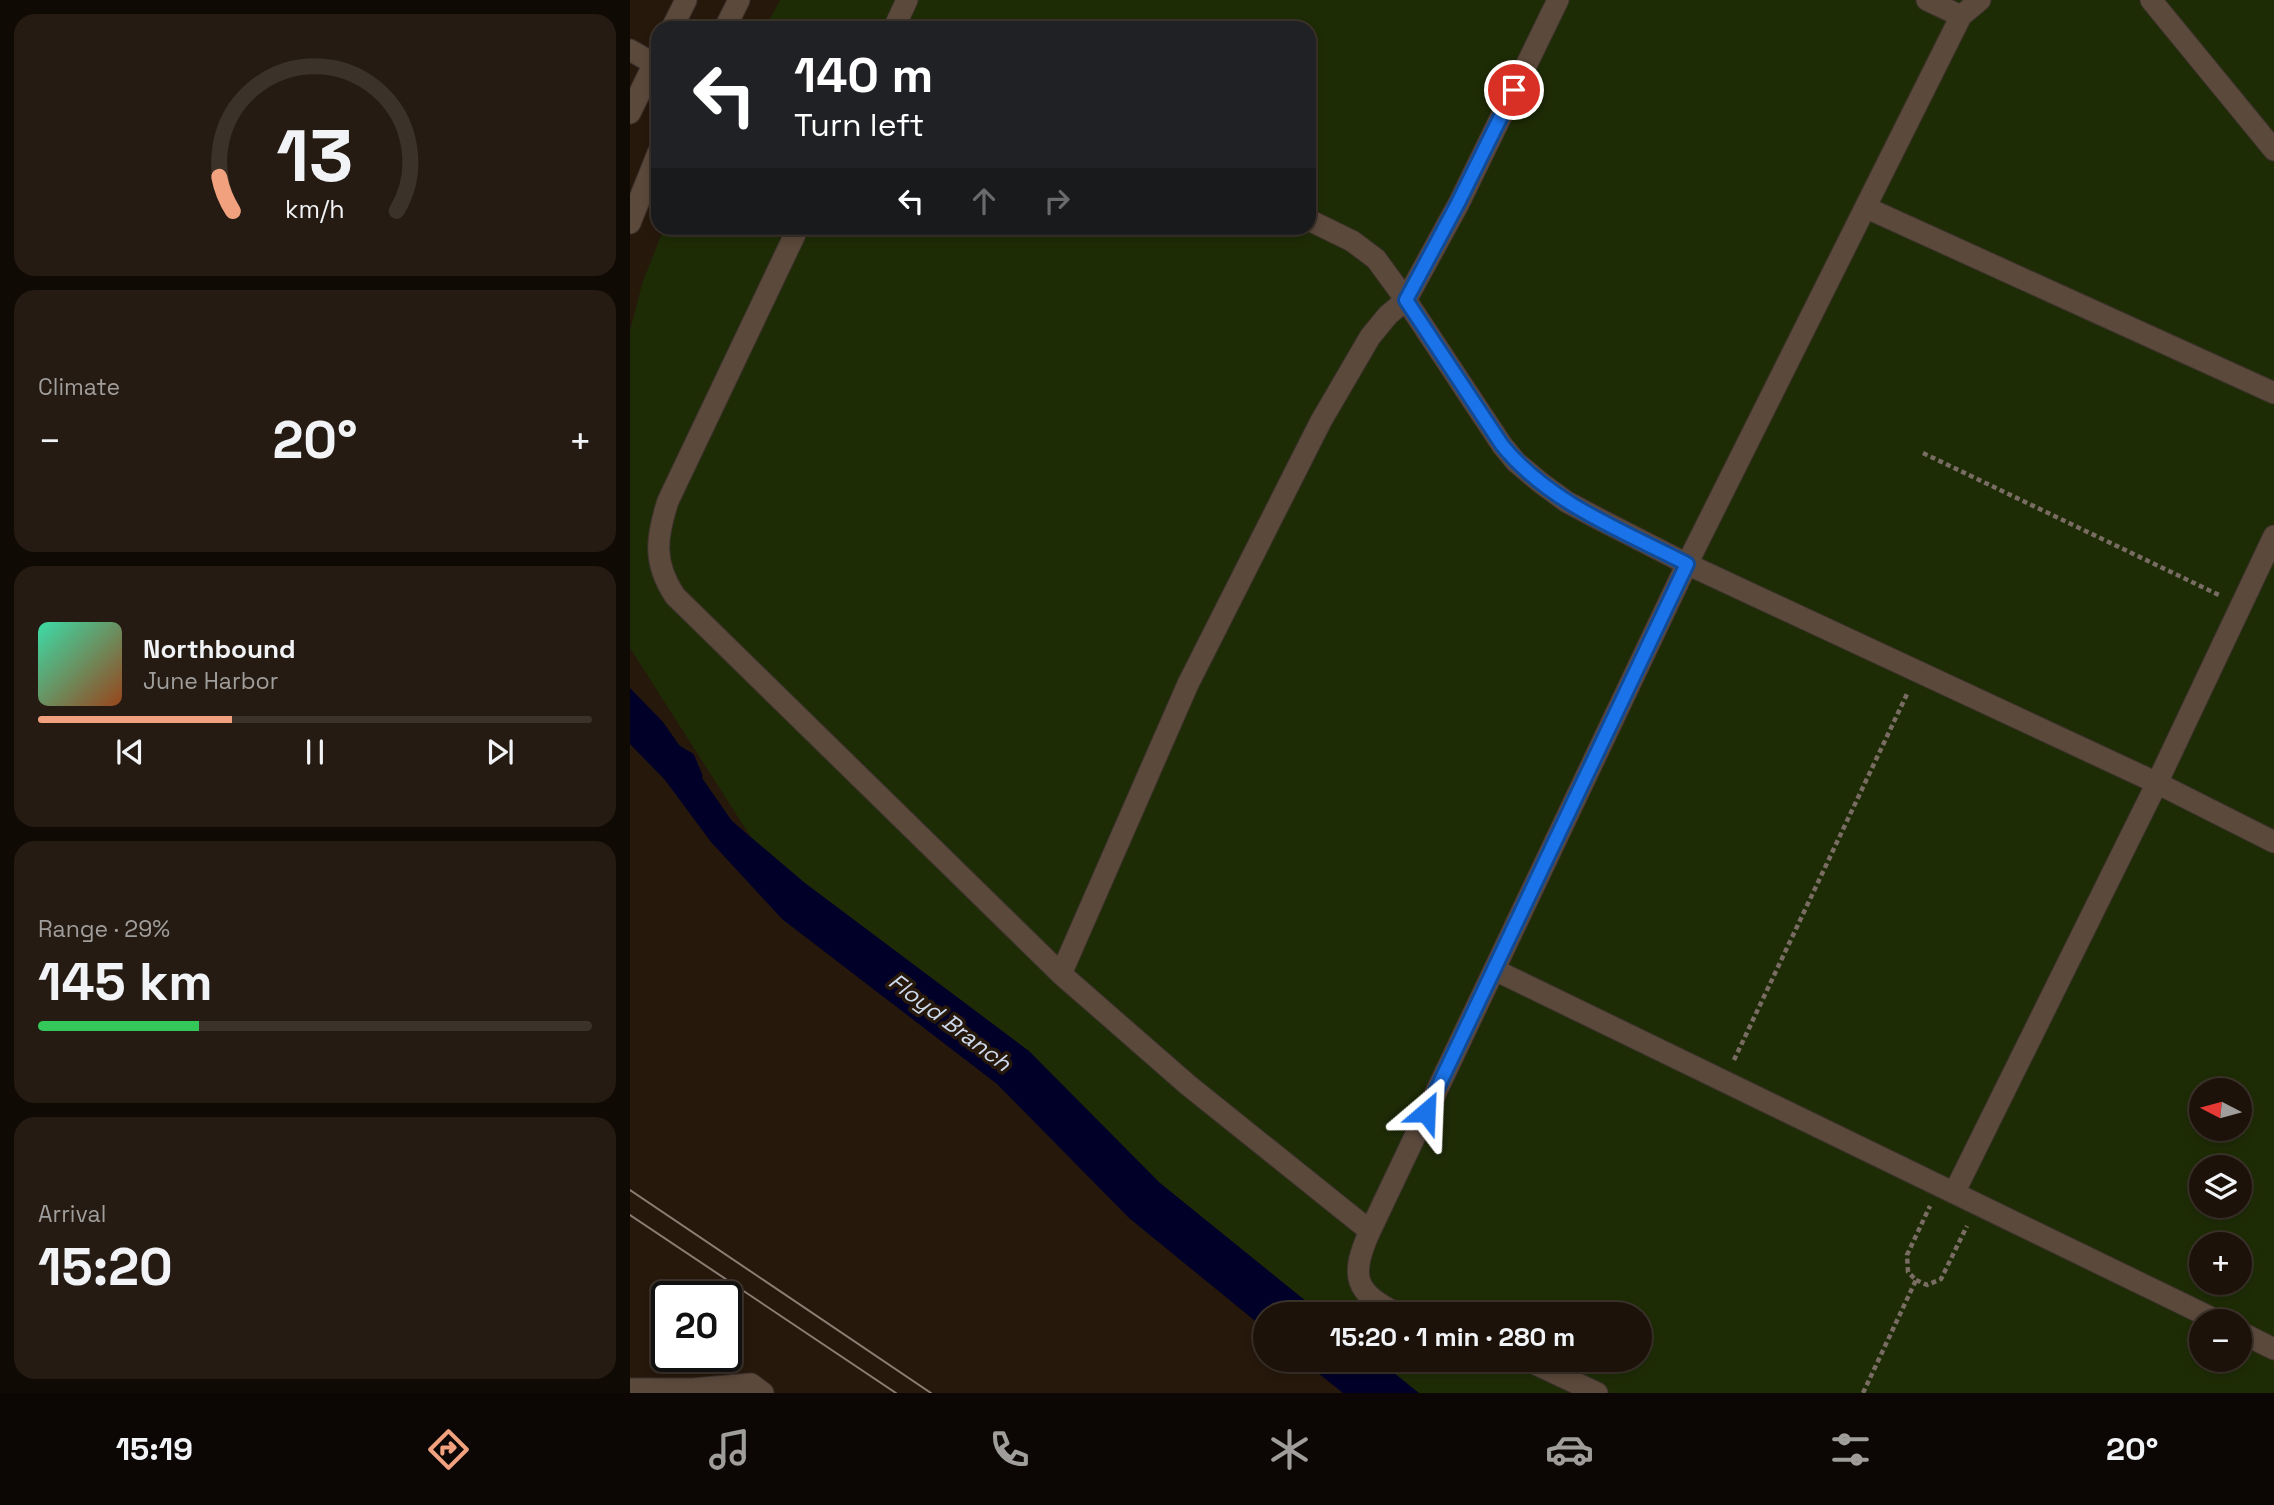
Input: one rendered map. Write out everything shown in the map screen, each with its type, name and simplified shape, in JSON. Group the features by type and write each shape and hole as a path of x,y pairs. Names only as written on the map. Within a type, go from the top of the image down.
{"street":[{"path":"676,21 686,0"},
{"path":"728,21 740,0"},
{"path":"901,21 907,0"},
{"path":"1061,974 1188,684 1321,421 1370,337 1388,315 1406,300 1458,203 1558,0"},
{"path":"1927,0 1961,16"},
{"path":"1378,1302 1362,1288 1357,1273 1359,1254 1687,564 1961,16 1979,0"},
{"path":"2151,0 2274,150"},
{"path":"630,50 651,59"},
{"path":"630,113 651,73"},
{"path":"630,223 651,170"},
{"path":"1867,208 2274,393"},
{"path":"1316,223 1352,241 1376,259 1502,445 1516,462 1567,502 1687,564 2157,783 2274,842"},
{"path":"796,235 668,501 658,542 659,563 665,581 675,596 1061,974 1188,1085 1370,1231"},
{"path":"1947,1190 2157,783 2274,536"},
{"path":"1494,970 2193,1309"},
{"path":"2252,1338 2274,1349"},
{"path":"1552,1372 1597,1393"},
{"path":"630,1389 693,1391 751,1384 763,1393"}],"path":[{"path":"1923,453 2241,605"},
{"path":"1724,1081 1918,671"},
{"path":"1947,1190 1907,1255 1908,1272 1916,1280 1927,1285 1941,1279 1978,1205"},
{"path":"1863,1393 1916,1280"}],"green space":[{"path":"780,0 2274,0 2274,1393 1406,1393 1380,1372 1652,1372 1652,1302 1295,1302 770,867 630,648 630,331 642,284 661,235 1316,235 1316,21 769,21"}],"water":[{"path":"630,688 663,722 732,821 805,883 1029,1051 1160,1183 1307,1302 1253,1302 1253,1319 1129,1218 997,1084 782,919 711,842 665,780 630,744"},
{"path":"1317,1372 1393,1372 1419,1393 1343,1393"}],"waterway":[{"name":"Floyd Branch","path":"675,748 690,757 698,776"}],"tram line":[{"path":"630,1190 931,1393"},
{"path":"630,1215 896,1393"}],"route":[{"path":"1426,1112 1687,564 1567,502 1516,462 1406,300 1514,90"}]}
